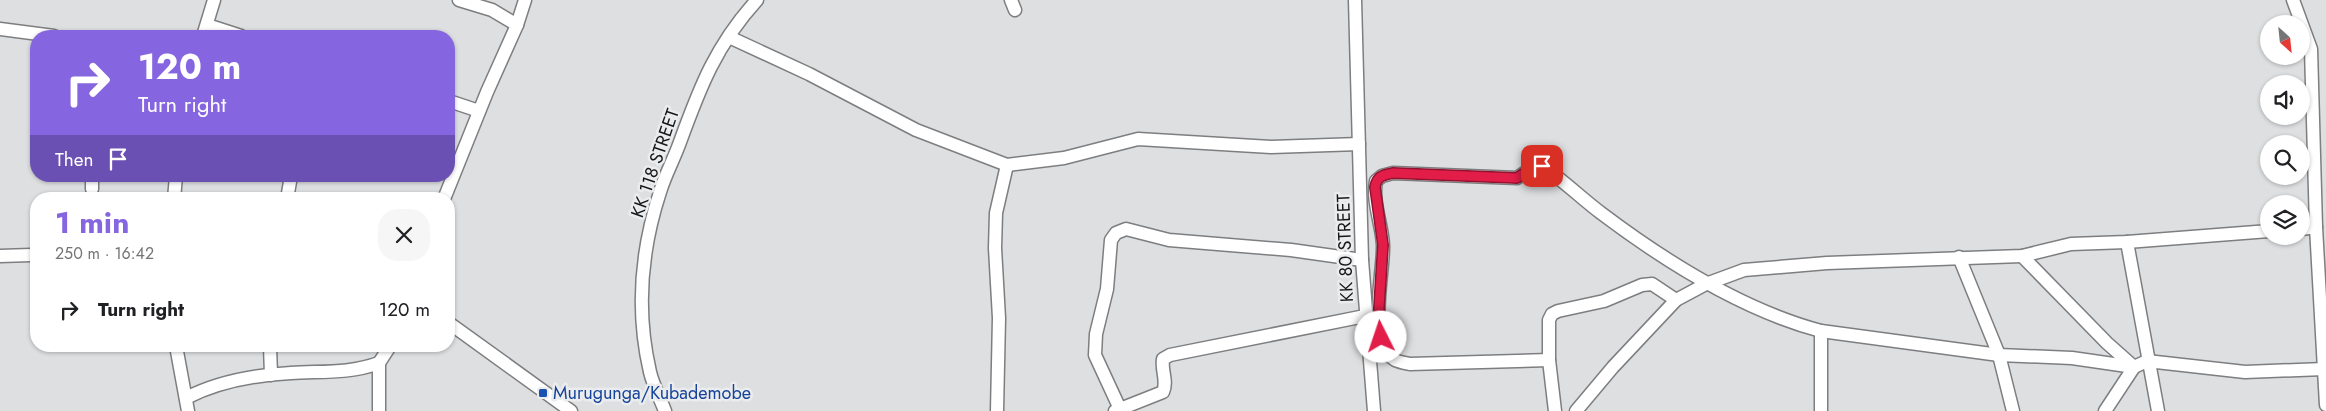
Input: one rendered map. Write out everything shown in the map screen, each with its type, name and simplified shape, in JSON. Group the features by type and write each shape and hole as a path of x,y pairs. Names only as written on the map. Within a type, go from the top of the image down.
{"street":[{"path":"205,30 214,0"},
{"path":"459,0 492,10 517,25"},
{"path":"455,171 517,25 525,0"},
{"name":"KK 118 STREET","path":"665,411 651,374 643,337 641,309 644,265 660,192 696,96 709,67 757,0"},
{"name":"KK 80 STREET","path":"1355,0 1362,260 1374,411"},
{"path":"2293,0 2311,49 2316,227 2326,405"},
{"path":"0,29 30,33"},
{"path":"729,37 809,74 916,130 1006,165 1064,158 1138,139 1271,147 1359,144"},
{"path":"455,103 479,111"},
{"path":"997,411 999,318 995,248 996,222 1006,165"},
{"path":"1549,360 1410,364 1395,360 1389,354 1381,337 1379,318 1383,245 1375,187 1376,181 1382,176 1393,173 1517,178 1536,165 1542,166 1633,237 1706,284 1801,326 1821,331 1999,355 2072,358 2134,367"},
{"path":"2310,228 2316,227"},
{"path":"1362,260 1291,250 1169,240 1126,229 1116,233 1111,240 1107,289 1094,345 1095,355 1117,410 1163,392 1165,387 1162,364 1163,359 1170,355 1366,316"},
{"path":"1576,411 1613,367 1676,300 1706,284 1744,270 1779,266 1959,257 2022,256 2071,244 2127,242 2260,232"},
{"path":"2127,242 2147,361 2158,411"},
{"path":"0,256 30,255"},
{"path":"2022,256 2106,343 2134,367"},
{"path":"1959,257 1999,355 2013,411"},
{"path":"1555,411 1549,360 1549,320 1552,314 1558,311 1604,302 1642,284 1652,284 1676,300"},
{"path":"455,327 571,411"},
{"path":"1821,331 1821,411"},
{"path":"177,352 188,411"},
{"path":"270,352 271,375"},
{"path":"379,411 379,363 386,352"},
{"path":"2105,411 2134,367 2147,361 2245,372 2325,376"},
{"path":"186,398 223,382 271,375 347,372 379,363"}],"place":[{"name":"Murugunga/Kubademobe","path":"543,393"}],"route":[{"path":"1381,337 1379,308 1383,245 1375,187 1376,181 1382,176 1393,173 1517,178 1536,165 1542,166"}]}
